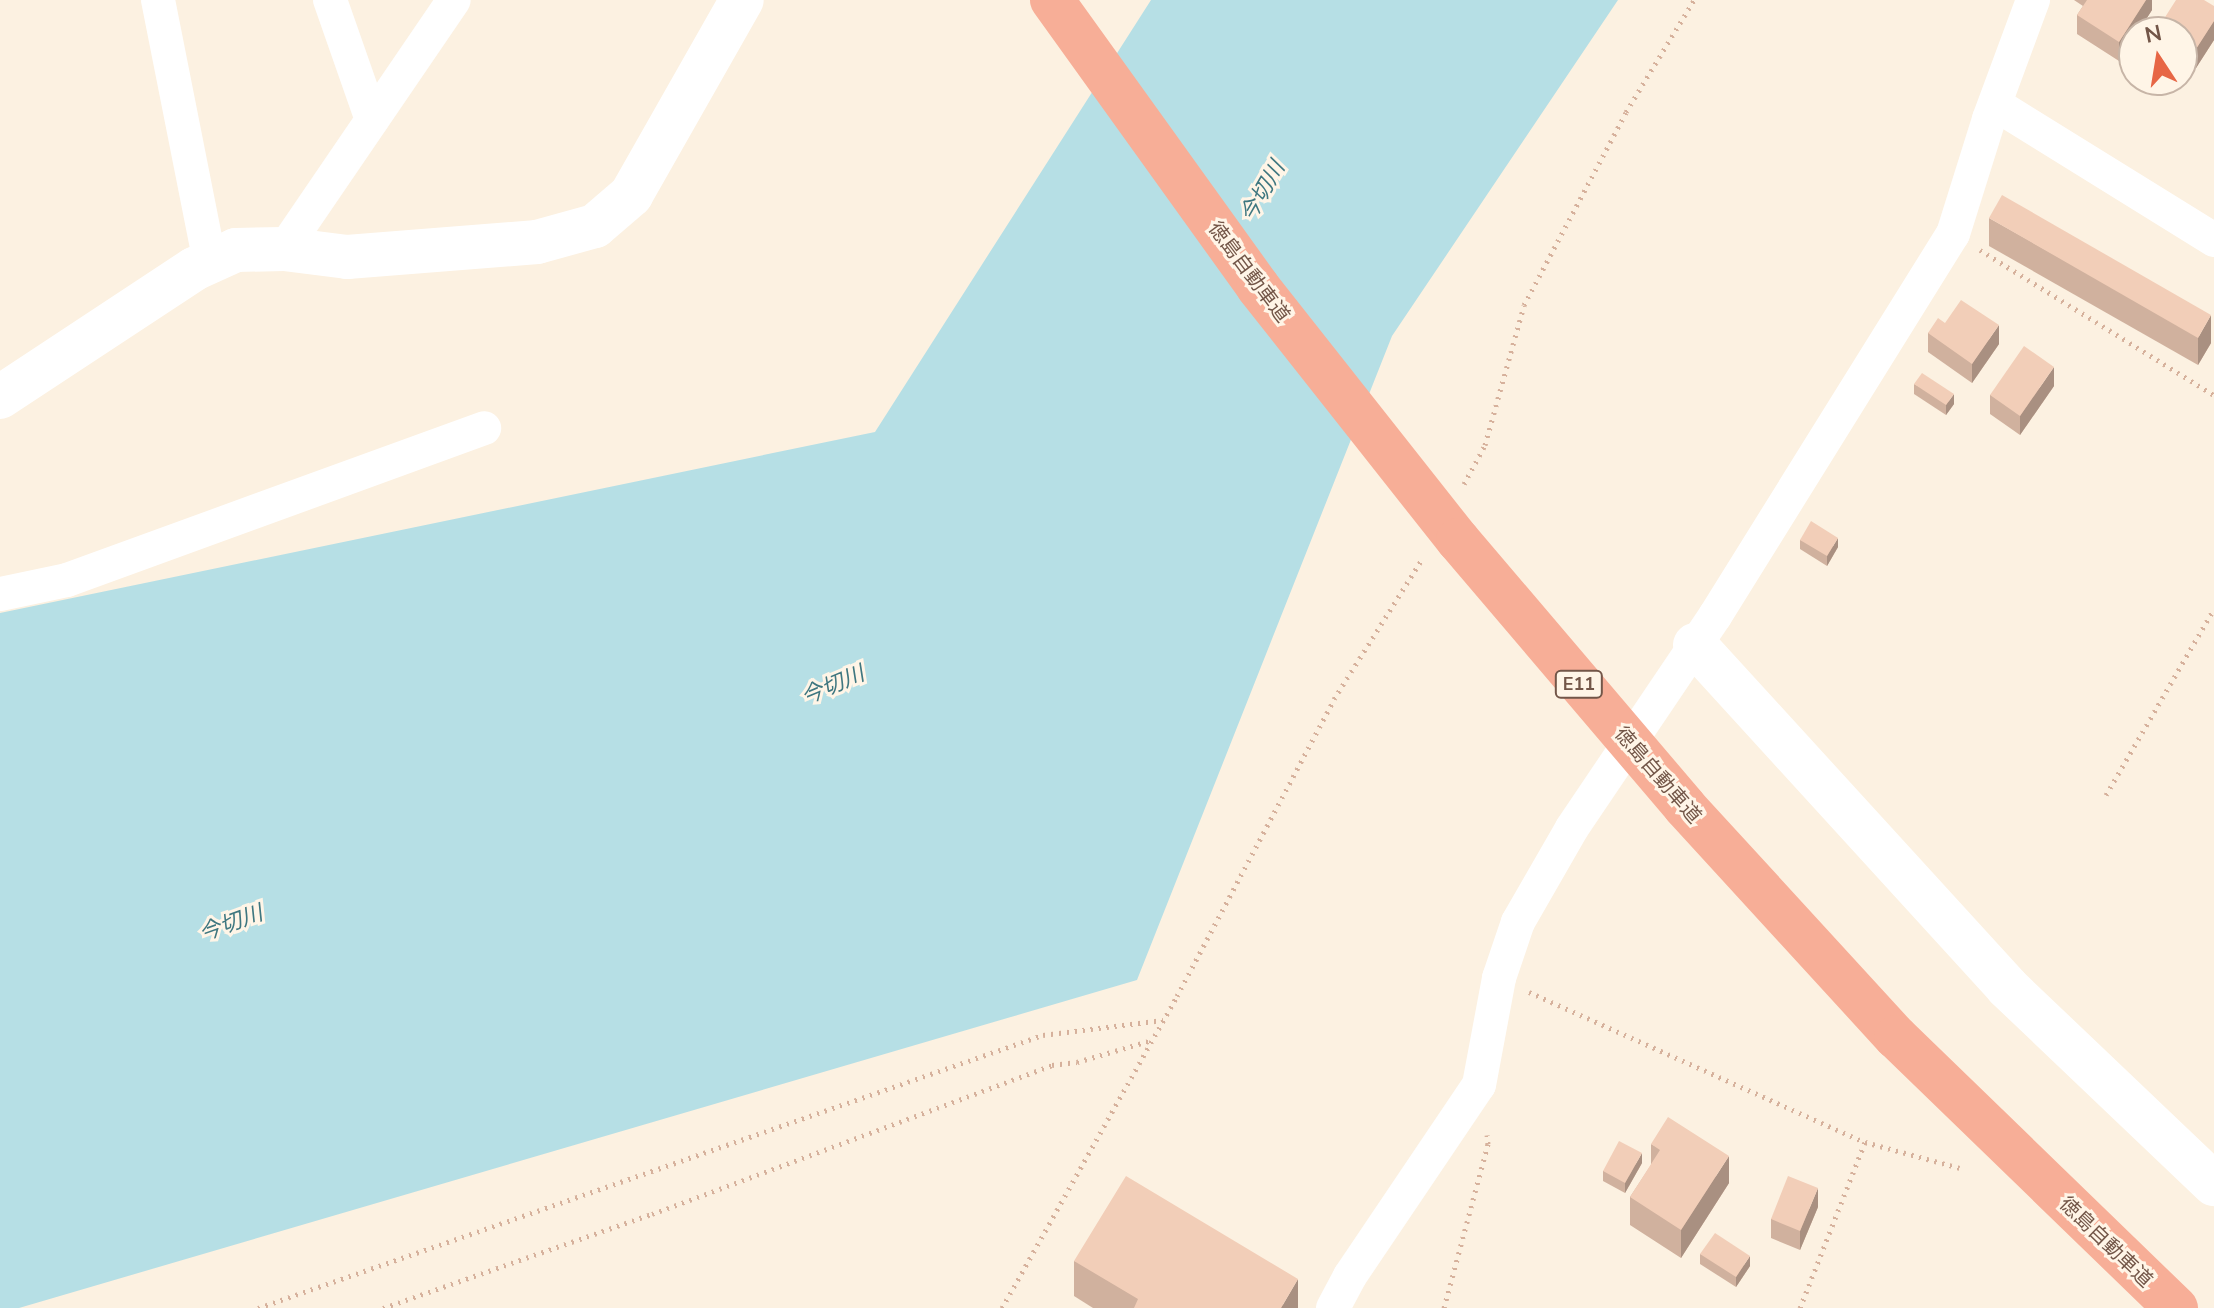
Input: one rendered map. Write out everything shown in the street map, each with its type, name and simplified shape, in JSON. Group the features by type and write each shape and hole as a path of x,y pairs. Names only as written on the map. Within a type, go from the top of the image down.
{"highway":[{"name":"徳島自動車道","path":"1052,0 1258,287 1458,540 1685,807 1896,1037 2176,1308"}],"street":[{"path":"158,0 210,263"},
{"path":"330,0 372,120"},
{"path":"284,249 454,0"},
{"path":"0,397 210,263 236,250 284,249 347,257 537,242 595,226 631,195 742,0"},
{"path":"1333,1308 1350,1276 1479,1085 1499,978 1518,922 1572,828 1695,645 1953,234 2033,0"},
{"path":"1995,104 2214,240"},
{"path":"0,594 67,580 484,428"},
{"path":"1695,645 2007,987 2214,1184"}],"path":[{"path":"1456,497 1485,445 1524,305 1626,112 1694,0"},
{"path":"1953,234 2214,395"},
{"path":"1002,1308 1164,1020 1334,699 1428,549"},
{"path":"2106,795 2214,609"},
{"path":"1499,978 1865,1142 1960,1168"},
{"path":"258,1308 1043,1035 1164,1020"},
{"path":"383,1308 652,1214 1052,1065 1077,1062 1153,1039"},
{"path":"1444,1308 1488,1144 1479,1085"},
{"path":"1800,1308 1865,1142"}],"water":[{"name":"今切川","path":"1151,0 1618,0 1392,336 1137,980 19,1308 0,1308 0,613 875,432"}],"building":[{"path":"2087,0 2146,0 2136,16 2118,16 2118,41 2077,15"},
{"path":"2176,0 2204,0 2214,6 2214,21 2198,46 2198,16 2166,16"},
{"path":"2002,195 2211,315 2198,338 1989,218"},
{"path":"1961,300 1999,325 1972,364 1928,333 1938,318 1945,323"},
{"path":"2024,346 2054,367 2020,416 1990,395"},
{"path":"1922,373 1954,394 1946,405 1914,384"},
{"path":"1811,521 1838,538 1827,556 1800,540"},
{"path":"1668,1117 1729,1156 1681,1230 1630,1197 1660,1150 1651,1144"},
{"path":"1619,1141 1642,1153 1625,1183 1603,1171"},
{"path":"1126,1176 1298,1279 1281,1308 1134,1308 1138,1299 1074,1261"},
{"path":"1788,1176 1818,1188 1800,1231 1771,1219"},
{"path":"1715,1233 1750,1256 1736,1277 1700,1254"}]}
